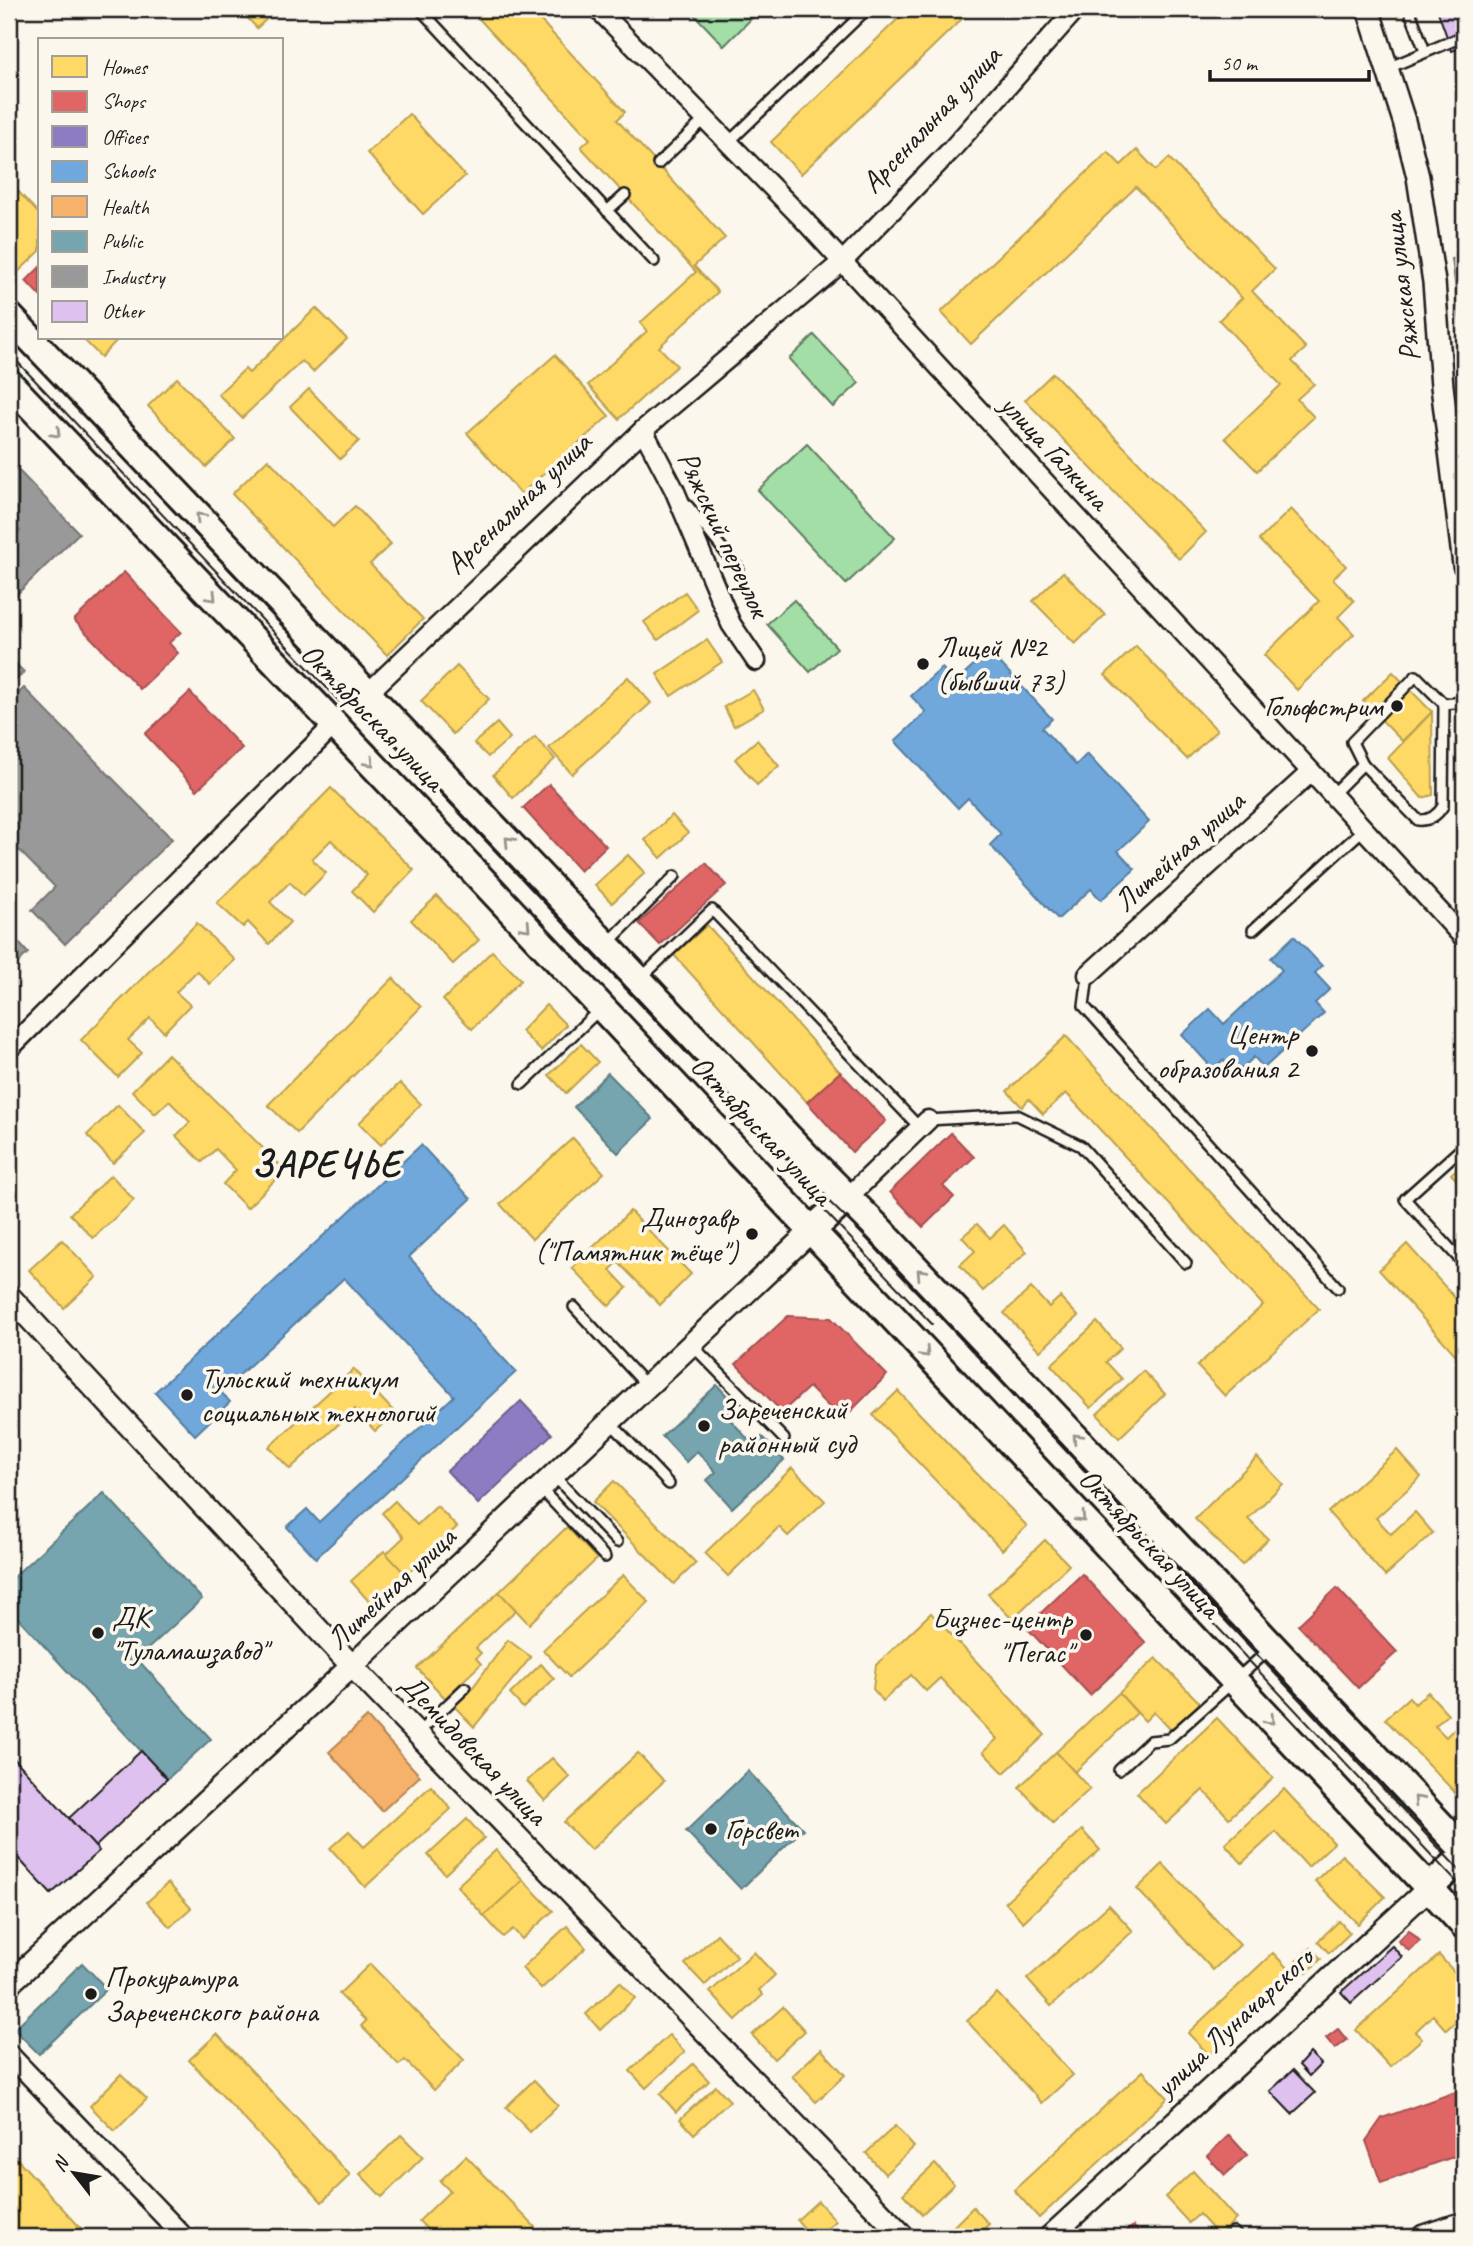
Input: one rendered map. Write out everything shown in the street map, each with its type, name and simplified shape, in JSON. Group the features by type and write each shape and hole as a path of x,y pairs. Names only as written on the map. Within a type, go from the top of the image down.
{"main road":[{"name":"Октябрьская улица","path":"9,316 1464,1850"},
{"name":"Октябрьская улица","path":"9,383 335,724 1464,1925"},
{"name":"Арсенальная улица","path":"335,724 368,693"},
{"path":"811,1231 848,1198"},
{"name":"улица Луначарского","path":"1429,1888 1464,1857"},
{"path":"1424,2237 1464,2224"}],"street":[{"name":"улица Галкина","path":"598,9 842,262 1464,938"},
{"name":"Арсенальная улица","path":"368,693 643,430 842,262 952,149 1075,9"},
{"name":"Ряжская улица","path":"1368,9 1404,121 1418,177 1434,282 1464,565"},
{"name":"Ряжский переулок","path":"643,430 674,489 732,624 756,661"},
{"name":"Арсенальная улица","path":"9,1049 335,724"},
{"name":"Литейная улица","path":"1088,975 1311,772"},
{"path":"848,1198 924,1124"},
{"name":"Литейная улица","path":"9,1984 352,1666 811,1231"},
{"name":"Демидовская улица","path":"9,1296 352,1666 904,2237"},
{"name":"улица Луначарского","path":"1050,2237 1429,1888"},
{"path":"9,2054 184,2237"}],"lane":[{"path":"420,9 654,261"},
{"path":"728,143 867,9"},
{"path":"1409,9 1425,51"},
{"path":"1387,68 1464,36"},
{"path":"658,164 705,119"},
{"path":"607,211 625,195"},
{"path":"674,489 738,568"},
{"path":"1416,676 1444,704 1443,806 1434,816 1418,820 1363,764 1352,742 1416,676"},
{"path":"1444,704 1464,702"},
{"path":"1333,794 1363,764"},
{"path":"1253,930 1364,829"},
{"path":"606,944 675,876"},
{"path":"639,979 712,910 924,1124 1017,1115 1080,1146 1186,1263"},
{"path":"1088,975 1084,1006 1338,1289"},
{"path":"522,1084 601,1008"},
{"path":"1464,1146 1405,1199 1464,1264"},
{"path":"574,1307 648,1387"},
{"path":"692,1345 784,1439"},
{"path":"610,1422 669,1484"},
{"path":"547,1482 617,1542"},
{"path":"547,1482 605,1557"},
{"path":"1119,1770 1150,1741 1169,1739 1273,1646"},
{"path":"418,1733 465,1688"}],"green space":[{"path":"689,9 761,9 724,46"},
{"path":"814,335 859,383 833,407 789,359"},
{"path":"807,444 895,538 846,584 758,490"},
{"path":"794,600 837,648 810,672 767,624"}],"building: Homes":[{"path":"239,9 277,9 257,28"},
{"path":"470,9 530,9 625,112 617,120 725,238 694,266 718,292 659,347 677,366 619,419 588,385 647,331 640,323 696,272 581,147 590,139"},
{"path":"908,9 962,9 967,14 801,174 771,142"},
{"path":"409,114 465,176 423,214 367,153"},
{"path":"1137,150 1156,170 1169,158 1275,269 1252,291 1306,348 1292,361 1314,384 1297,399 1314,417 1257,471 1225,438 1281,385 1219,320 1242,298 1136,187 971,344 941,312 1108,152 1121,165"},
{"path":"15,188 38,213 38,253 18,272 9,262 9,194"},
{"path":"316,308 347,339 313,372 302,361 242,418 218,394 245,369 249,373"},
{"path":"84,340 117,340 101,357"},
{"path":"555,355 609,416 521,494 467,433"},
{"path":"1053,373 1206,532 1179,559 1025,400"},
{"path":"177,378 235,439 206,467 148,406"},
{"path":"309,389 359,441 340,459 290,407"},
{"path":"268,459 333,527 355,506 391,544 370,564 423,619 387,655 232,494"},
{"path":"1291,509 1346,566 1333,579 1354,601 1338,617 1354,634 1297,690 1264,655 1319,601 1259,540"},
{"path":"1063,572 1105,615 1075,644 1033,601"},
{"path":"685,592 698,610 658,640 644,622"},
{"path":"707,640 722,662 671,696 657,674"},
{"path":"1136,646 1217,730 1187,759 1105,675"},
{"path":"457,666 489,699 453,734 421,701"},
{"name":"Гольфстрим","path":"1393,672 1432,712 1402,741 1363,701"},
{"path":"628,677 651,703 572,774 549,748"},
{"path":"753,690 764,709 734,726 724,707"},
{"path":"1432,712 1433,795 1422,798 1388,758"},
{"path":"497,723 510,738 488,757 474,743"},
{"path":"535,737 555,759 513,798 493,775"},
{"path":"757,740 779,766 757,785 735,759"},
{"path":"331,788 414,870 373,912 352,891 367,875 331,840 312,859 326,873 303,896 290,882 270,902 290,922 269,944 248,922 243,927 217,903"},
{"path":"672,815 688,833 661,858 645,840"},
{"path":"628,855 645,873 612,903 595,885"},
{"path":"437,896 479,940 453,964 411,920"},
{"path":"197,923 235,960 210,984 197,971 176,992 190,1005 164,1032 150,1018 128,1040 142,1053 118,1077 81,1040"},
{"path":"707,925 840,1072 807,1102 674,955"},
{"path":"492,951 521,980 472,1029 443,1000"},
{"path":"393,978 421,1007 297,1133 268,1105"},
{"path":"546,1005 566,1025 541,1051 521,1031"},
{"path":"1066,1036 1319,1309 1225,1396 1197,1366 1263,1305 1066,1093 1043,1114 1029,1099 1022,1107 1007,1091"},
{"path":"581,1044 598,1062 566,1093 549,1075"},
{"path":"168,1054 285,1170 247,1208 223,1184 236,1170 216,1149 202,1162 176,1136 190,1122 169,1101 155,1114 132,1091"},
{"path":"400,1083 421,1104 381,1145 359,1123"},
{"path":"118,1105 145,1133 113,1163 87,1135"},
{"path":"573,1138 604,1173 532,1239 500,1204"},
{"path":"1464,1162 1464,1188 1451,1174"},
{"path":"111,1175 134,1200 93,1238 70,1214"},
{"path":"630,1211 691,1274 660,1305 618,1262 610,1270 627,1288 609,1306 572,1268"},
{"path":"977,1224 990,1238 1004,1225 1027,1252 983,1291 960,1265 975,1251 962,1237"},
{"path":"62,1240 97,1277 64,1308 29,1270"},
{"path":"1407,1244 1464,1308 1464,1364 1379,1270"},
{"path":"1031,1288 1049,1307 1060,1297 1078,1316 1040,1351 1004,1313"},
{"path":"1097,1322 1121,1348 1106,1362 1122,1379 1091,1408 1051,1365"},
{"path":"354,1369 395,1413 375,1431 355,1409 290,1469 269,1447"},
{"path":"1143,1371 1165,1394 1119,1438 1097,1414"},
{"path":"898,1391 1027,1526 1002,1550 873,1415"},
{"path":"1397,1450 1421,1477 1376,1518 1391,1534 1415,1512 1433,1533 1385,1576 1328,1512"},
{"path":"1257,1457 1283,1484 1248,1519 1268,1539 1242,1565 1195,1519"},
{"path":"792,1468 825,1501 788,1536 779,1527 728,1576 705,1553"},
{"path":"614,1481 696,1563 674,1584 593,1502"},
{"path":"395,1501 417,1525 437,1506 457,1527 406,1575 386,1554 404,1537 382,1513"},
{"path":"567,1527 597,1559 529,1624 499,1592"},
{"path":"1045,1540 1069,1565 1012,1619 988,1594"},
{"path":"384,1551 406,1575 373,1606 351,1581"},
{"path":"623,1575 649,1602 569,1677 543,1650"},
{"path":"499,1592 516,1610 476,1648 481,1653 476,1658 481,1664 445,1698 417,1668"},
{"path":"931,1613 1045,1735 1004,1773 983,1752 997,1739 940,1678 926,1691 911,1675 883,1701 873,1689 876,1665"},
{"path":"508,1640 531,1657 474,1727 454,1706 470,1691"},
{"path":"1156,1658 1200,1703 1171,1730 1154,1712 1145,1721 1119,1693"},
{"path":"541,1664 554,1679 523,1708 510,1694"},
{"path":"1428,1692 1448,1714 1435,1726 1446,1737 1460,1723 1464,1727 1464,1802 1385,1719 1409,1697 1415,1704"},
{"path":"1119,1693 1137,1713 1075,1772 1056,1752"},
{"path":"1217,1718 1273,1778 1229,1818 1203,1790 1166,1824 1137,1793"},
{"path":"1056,1752 1090,1789 1053,1823 1019,1787"},
{"path":"638,1753 664,1781 591,1850 564,1822"},
{"path":"552,1758 570,1777 545,1801 527,1781"},
{"path":"431,1786 451,1809 365,1887 330,1848 349,1831 364,1847"},
{"path":"1284,1789 1334,1843 1308,1867 1276,1832 1242,1863 1225,1844"},
{"path":"467,1819 484,1838 445,1874 428,1855"},
{"path":"1082,1830 1100,1850 1023,1922 1005,1902"},
{"path":"496,1850 523,1880 484,1916 457,1886"},
{"path":"1342,1855 1385,1897 1358,1924 1315,1881"},
{"path":"1163,1864 1240,1945 1213,1970 1137,1889"},
{"path":"523,1880 553,1911 522,1939 513,1929 503,1937 484,1916"},
{"path":"168,1883 191,1908 170,1927 147,1902"},
{"path":"1109,1905 1133,1931 1051,2006 1027,1979"},
{"path":"1339,1921 1350,1933 1329,1953 1318,1941"},
{"path":"567,1926 586,1948 541,1989 522,1968"},
{"path":"717,1934 737,1956 705,1985 685,1964"},
{"path":"1311,1948 1321,1959 1307,1973 1296,1961"},
{"path":"754,1952 775,1975 759,1990 763,1995 736,2020 710,1992"},
{"path":"1273,1953 1294,1975 1209,2055 1188,2033"},
{"path":"1439,1955 1464,1983 1464,2014 1446,2030 1433,2015 1415,2032 1422,2039 1390,2067 1356,2030"},
{"path":"370,1964 464,2060 434,2090 405,2060 399,2065 361,2026 366,2021 339,1994"},
{"path":"620,1982 635,1998 600,2030 586,2014"},
{"path":"997,1993 1073,2075 1042,2103 967,2021"},
{"path":"783,2007 805,2031 774,2059 752,2035"},
{"path":"217,2034 350,2175 322,2202 189,2060"},
{"path":"669,2035 685,2052 646,2088 630,2071"},
{"path":"821,2049 845,2075 816,2102 792,2076"},
{"path":"693,2064 709,2081 676,2112 660,2094"},
{"path":"1143,2071 1168,2098 1039,2218 1014,2190"},
{"path":"121,2074 147,2099 115,2131 90,2106"},
{"path":"534,2080 558,2105 530,2132 506,2107"},
{"path":"716,2086 730,2101 694,2134 680,2119"},
{"path":"895,2126 914,2147 885,2174 866,2153"},
{"path":"401,2135 423,2157 382,2197 360,2174"},
{"path":"9,2150 89,2237 24,2237 9,2221"},
{"path":"466,2156 535,2227 525,2237 496,2237 485,2227 474,2237 435,2237 419,2221 450,2191 440,2181"},
{"path":"935,2164 954,2184 922,2214 903,2194"},
{"path":"1193,2171 1236,2219 1219,2236 1199,2214 1189,2223 1165,2197"},
{"path":"818,2201 836,2221 818,2237 812,2237 797,2220"},
{"path":"973,2207 989,2224 975,2237 943,2237"}],"building: Shops":[{"path":"38,269 38,294 26,281"},
{"path":"124,572 181,632 169,643 178,653 140,689 74,620"},
{"path":"190,692 242,748 197,790 145,734"},
{"path":"549,784 606,846 580,871 523,808"},
{"path":"706,863 726,885 660,945 639,923"},
{"path":"840,1072 886,1121 852,1152 807,1102"},
{"path":"951,1133 974,1157 943,1186 954,1197 923,1227 890,1192"},
{"path":"788,1316 831,1318 887,1375 842,1420 809,1387 782,1412 736,1364"},
{"name":"Бизнес-центр \"Пегас\"","path":"1082,1574 1146,1643 1090,1695 1026,1627"},
{"path":"1337,1588 1397,1652 1358,1688 1298,1625"},
{"path":"1409,1930 1420,1941 1409,1951 1398,1941"},
{"path":"1338,2029 1347,2040 1335,2049 1326,2038"},
{"path":"1464,2089 1464,2153 1381,2183 1366,2141 1382,2118"},
{"path":"1229,2135 1247,2155 1225,2175 1207,2156"},
{"path":"1133,2226 1144,2237 1120,2237"}],"building: Offices":[{"path":"521,1401 552,1434 478,1504 447,1471"}],"building: Schools":[{"path":"989,651 1052,719 1042,728 1076,765 1087,754 1149,822 1118,851 1135,869 1101,900 1091,889 1058,919 990,845 1001,834 968,798 958,808 895,741 926,712 911,696 942,668 955,682"},
{"path":"1294,936 1322,966 1315,973 1330,989 1315,1003 1324,1013 1264,1068 1254,1057 1236,1074 1223,1060 1213,1069 1182,1035 1210,1009 1224,1024 1282,970 1271,958"},
{"path":"421,1145 471,1199 409,1257 516,1372 316,1558 287,1527 307,1509 319,1522 454,1396 344,1278 221,1392 230,1402 195,1435 155,1392"}],"building: Health":[{"path":"367,1717 420,1776 382,1811 329,1752"}],"building: Public":[{"path":"608,1073 653,1119 618,1153 574,1107"},
{"path":"717,1385 739,1409 729,1418 753,1445 762,1437 784,1460 732,1508 707,1480 716,1472 697,1451 686,1462 662,1436"},
{"name":"ДК \"Туламашзавод\"","path":"104,1493 202,1599 137,1659 211,1739 167,1779 9,1608 9,1581"},
{"path":"748,1771 803,1829 741,1889 686,1831"},
{"path":"82,1963 107,1989 39,2054 14,2029"}],"building: Industry":[{"path":"1464,258 1464,352 1452,259"},
{"path":"16,468 79,533 9,602 9,543 20,531 9,519 9,476"},
{"path":"9,657 24,672 9,687"},
{"path":"24,688 172,839 65,944 32,910 55,887 9,840 9,703"},
{"path":"9,932 28,953 9,971"}],"building: Other":[{"path":"1437,9 1461,9 1464,19 1464,47 1452,51"},
{"path":"141,1751 167,1779 95,1847 69,1818"},
{"path":"9,1753 99,1851 51,1894 9,1848"},
{"path":"1392,1946 1402,1957 1351,2003 1341,1992"},
{"path":"1310,2053 1321,2064 1309,2076 1299,2065"},
{"path":"1293,2070 1315,2093 1292,2114 1270,2091"}],"tram line":[{"path":"9,337 798,1171 867,1239 1464,1875"},
{"path":"9,353 344,706"},
{"path":"819,1205 932,1324"},
{"path":"1208,1617 1464,1890"}],"place":[{"name":"Лицей №2 (бывший 73)","path":"923,664"},
{"name":"Гольфстрим","path":"1397,706"},
{"name":"Центр образования 2","path":"1312,1051"},
{"name":"Динозавр (\"Памятник тёще\")","path":"752,1234"},
{"name":"Тульский техникум социальных технологий","path":"187,1395"},
{"name":"Зареченский районный суд","path":"704,1426"},
{"name":"ДК \"Туламашзавод\"","path":"98,1633"},
{"name":"Бизнес-центр \"Пегас\"","path":"1086,1635"},
{"name":"Горсвет","path":"711,1829"},
{"name":"Прокуратура Зареченского района","path":"91,1994"}],"district":[{"name":"ЗАРЕЧЬЕ","path":"327,1163"}]}
